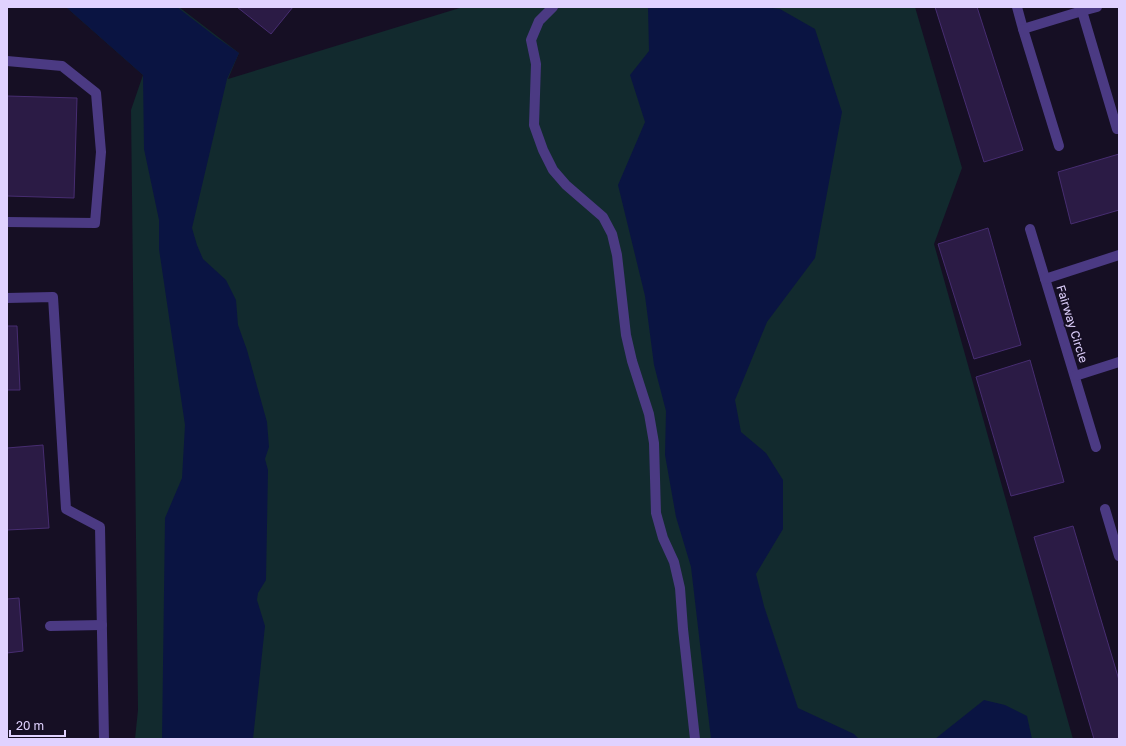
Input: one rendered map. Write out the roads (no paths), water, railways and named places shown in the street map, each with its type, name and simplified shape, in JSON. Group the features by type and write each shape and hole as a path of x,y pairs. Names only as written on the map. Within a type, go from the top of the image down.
{"street":[{"path":"553,7 539,21 531,40 536,64 534,124 543,150 553,170 566,185 603,217 612,234 617,255 626,335 632,361 649,414 654,443 656,513 663,538 674,562 680,588 682,629 695,739"},
{"path":"1017,7 1059,146"},
{"path":"1023,29 1082,9 1097,7"},
{"path":"1082,9 1117,129"},
{"path":"7,61 62,66 96,93 101,152 95,223 7,222"},
{"name":"Fairway Circle","path":"1030,229 1096,447"},
{"name":"Fairway Circle","path":"1045,279 1119,255"},
{"path":"7,298 52,297 66,509 100,527 104,739"},
{"name":"Fairway Circle","path":"1075,376 1119,362"},
{"path":"1105,509 1119,556"},
{"path":"50,626 102,625"}]}
